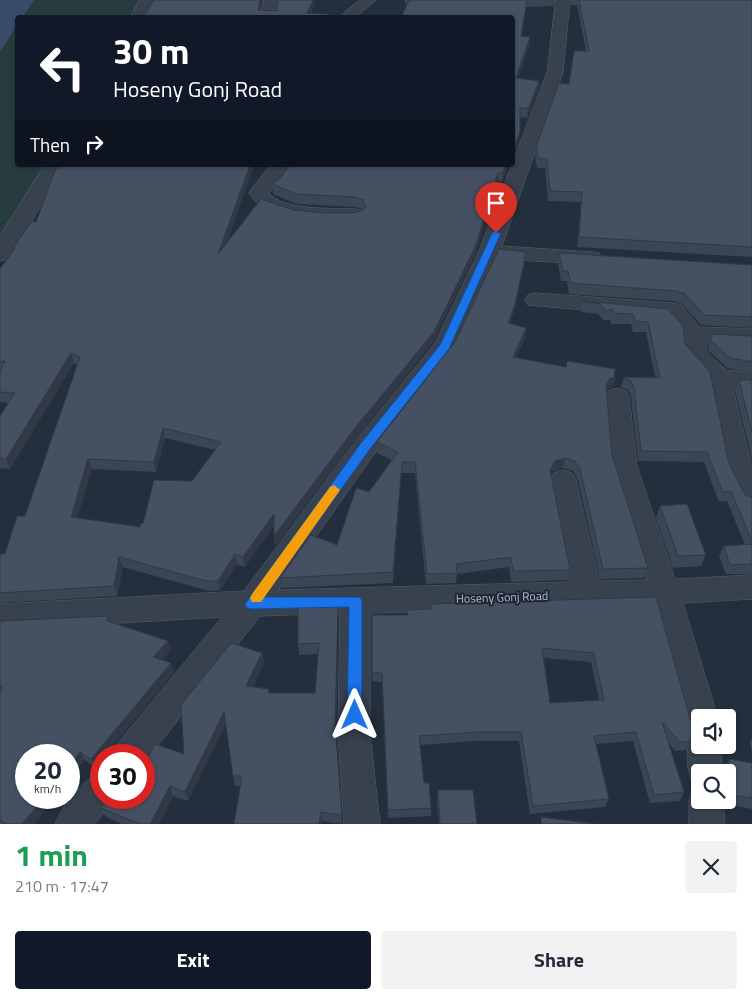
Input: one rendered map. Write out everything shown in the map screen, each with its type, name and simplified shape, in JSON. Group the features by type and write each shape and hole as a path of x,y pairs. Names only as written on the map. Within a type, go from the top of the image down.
{"street":[{"path":"140,15 148,0"},
{"path":"268,15 271,0"},
{"path":"349,15 370,0"},
{"path":"138,744 252,604 366,446 445,346 490,251 555,72 563,0"},
{"path":"0,254 54,167"},
{"path":"279,167 259,193 261,199 272,206 290,210 356,215"},
{"path":"490,251 609,258"},
{"path":"536,300 673,310 693,334 695,353 719,378 740,473 752,497"},
{"path":"693,334 752,336"},
{"path":"719,378 752,381"},
{"path":"617,397 624,466 665,592 699,709"},
{"path":"563,480 587,594"},
{"name":"Hoseny Gonj Road","path":"0,617 252,604 665,592 752,587"},
{"path":"355,601 354,734 362,824"},
{"path":"73,824 90,803"},
{"path":"706,809 707,824"}],"green space":[{"path":"34,0 139,0 131,15 25,15"},
{"path":"15,29 15,167 46,167 0,245 0,52"}],"water":[{"path":"0,0 34,0 24,15 15,15 15,29 0,52"}],"building":[{"path":"154,0 260,0 258,10 277,11 278,0 313,0 307,13 329,14 329,15 145,15"},
{"path":"409,0 527,0 521,36 530,37 516,78 539,81 528,110 528,108 520,108 520,132 515,144 515,15 402,15"},
{"path":"579,0 752,0 752,247 579,237 582,192 550,191 547,159 539,158 536,147 559,83 569,84 574,51 589,51"},
{"path":"58,167 249,167 218,254 261,199 293,210 324,213 352,213 362,211 366,206 363,200 355,197 296,194 273,184 288,167 504,167 503,173 498,172 476,245 434,332 355,428 274,536 274,514 243,557 235,554 218,581 207,581 119,557 114,586 0,593 0,554 5,554 17,516 25,516 80,357 71,353 6,459 0,458 0,416 15,393 0,392 0,371 5,361 0,362 0,269 32,221 36,222","holes":["163,428 221,442 192,481 154,480 143,524 141,523 140,527 71,517 88,459 154,462"]},
{"path":"499,249 526,252 515,305 508,323 526,328 513,357 566,367 567,361 615,369 614,377 616,377 609,379 606,386 612,455 648,568 603,569 580,469 575,461 565,458 555,461 550,470 570,570 513,571 511,557 456,564 457,573 427,574 415,462 402,462 393,572 280,578 311,535 337,545 356,488 369,492 398,452 377,442 455,342"},
{"path":"559,253 752,265 752,317 704,315 685,294 676,291 571,283 568,271 563,271"},
{"path":"583,301 668,309 683,326 685,344 710,372 729,464 745,495 752,498 752,541 731,491 723,492 707,452 641,451 634,387 630,380 624,377 660,378 648,322 635,321 633,314 614,313 613,310 606,310 600,304"},
{"path":"711,334 752,336 752,362 730,358 711,340"},
{"path":"739,380 752,380 752,432"},
{"path":"687,504 706,555 678,556 660,506"},
{"path":"752,544 752,564 730,565 724,546"},
{"path":"656,597 691,722 690,741 680,742 662,722 684,792 654,795 636,732 594,736 609,799 533,806 521,732 477,732 419,736 424,783 429,783 431,808 388,810 382,673 372,672 372,615 408,615 407,610 431,609 430,604","holes":["542,648 594,653 604,700 550,703"]},
{"path":"338,604 335,724 342,815 321,812 319,824 234,824 242,776 233,776 224,712 185,792 170,786 150,824 140,824 103,809 155,809 155,744 184,754 181,705 231,643 262,653 246,686 269,689 268,693 315,693 319,643 298,644 298,606"},
{"path":"108,616 107,621 168,641 153,657 171,663 104,744 90,744 90,758 80,752 80,744 15,744 15,809 35,809 22,824 6,824 0,820 0,692 2,687 0,687 0,621"},
{"path":"730,759 752,763 752,798 736,796 736,764 722,764 729,763"},
{"path":"438,790 473,790 477,824 440,824"},
{"path":"541,817 597,824 541,824"}],"slow traffic":[{"path":"256,598 334,490"}],"route":[{"path":"355,715 355,601 252,604 366,446 445,346 490,251 496,233"}]}
